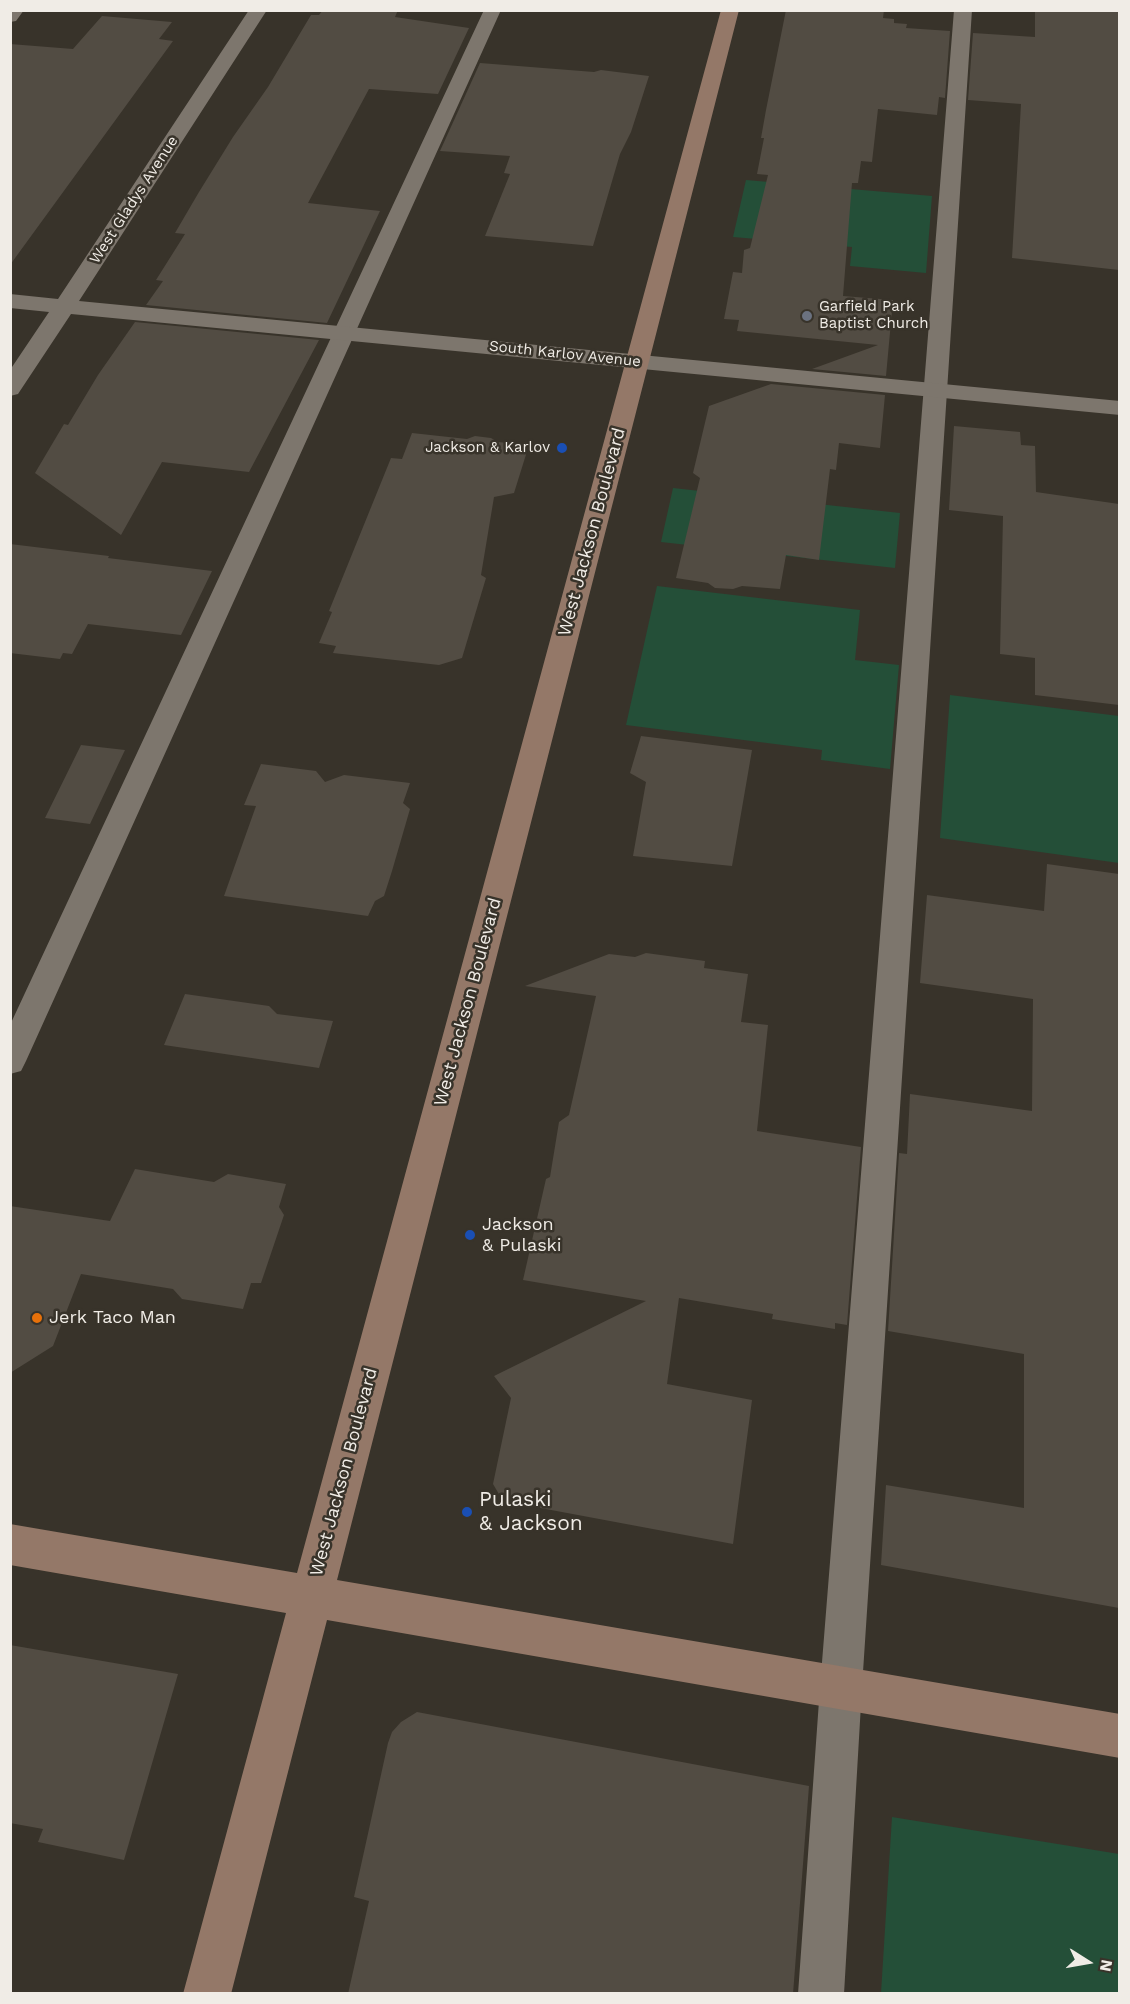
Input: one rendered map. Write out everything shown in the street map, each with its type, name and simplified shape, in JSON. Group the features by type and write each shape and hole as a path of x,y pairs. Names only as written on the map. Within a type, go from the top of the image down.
{"street":[{"name":"West Gladys Avenue","path":"10,389 258,10"},
{"name":"West Jackson Boulevard","path":"207,1994 730,10"},
{"name":"South Karlov Avenue","path":"10,301 1119,408"},
{"path":"10,1544 1119,1736"}],"lane":[{"path":"10,17 16,10"},
{"path":"10,1061 493,10"},
{"path":"821,1994 841,1687 963,10"}],"green space":[{"path":"746,180 932,196 926,273 850,266 852,247 733,237"},
{"path":"673,488 900,513 895,568 661,542"},
{"path":"657,586 860,610 855,660 899,665 890,769 821,760 822,750 626,725"},
{"path":"950,695 1119,716 1119,863 940,838"},
{"path":"892,1817 1119,1854 1119,1993 881,1993"}],"building":[{"path":"323,10 398,10 395,17 469,28 438,94 369,89 308,203 380,211 327,323 146,305 163,281 156,280 185,234 175,233 199,192 268,87 311,15 319,15"},
{"path":"786,10 884,10 883,18 894,19 894,23 907,24 906,28 950,31 945,98 939,97 937,115 878,109 872,162 861,161 858,183 852,183 843,296 893,300 886,376 812,369 878,345 737,331 739,320 724,319 733,272 742,273 744,250 750,248 768,175 757,174 764,138 761,138"},
{"path":"1035,10 1119,10 1119,270 1012,258 1021,104 968,100 973,33 1035,37"},
{"path":"102,16 172,22 159,39 173,41 10,265 10,44 73,49"},
{"path":"480,63 594,72 601,70 649,76 631,132 620,154 593,246 485,236 510,174 504,173 510,156 440,151"},
{"path":"135,322 319,340 249,472 162,462 121,535 35,473 64,424 68,425 98,375"},
{"path":"771,384 885,395 880,448 839,443 836,470 830,469 819,560 786,555 780,589 742,586 733,589 715,588 708,583 676,578 700,478 693,473 709,406"},
{"path":"954,426 1020,432 1021,445 1035,446 1036,492 1119,504 1119,705 1035,695 1035,658 1000,654 1003,516 949,510"},
{"path":"412,433 467,439 475,436 491,438 498,442 529,445 514,493 494,497 481,575 486,578 462,658 439,665 333,653 336,646 319,643 332,612 329,611 391,458 402,459"},
{"path":"10,544 212,571 181,635 88,624 72,654 63,653 60,659 10,653"},
{"path":"641,736 752,750 732,866 633,856 646,782 630,773"},
{"path":"81,745 125,750 90,824 45,818"},
{"path":"261,764 316,771 325,782 344,775 410,783 403,803 410,809 392,871 384,896 375,901 368,916 224,896 256,806 244,805"},
{"path":"1047,864 1119,874 1119,1608 881,1565 886,1485 1024,1508 1024,1354 888,1331 899,1153 907,1154 910,1094 1032,1111 1033,999 920,983 927,895 1044,911"},
{"path":"646,953 705,961 704,968 748,974 741,1022 768,1025 757,1131 861,1147 847,1325 835,1323 835,1329 772,1319 773,1314 679,1298 667,1384 752,1400 733,1544 503,1501 493,1484 511,1398 494,1376 646,1301 523,1280 546,1179 550,1177 559,1122 569,1115 596,996 525,986 609,954 635,957"},
{"path":"185,994 269,1006 277,1014 333,1021 319,1068 164,1045"},
{"path":"135,1169 214,1182 228,1174 286,1184 279,1207 284,1215 261,1283 251,1283 243,1309 182,1299 173,1289 81,1274 53,1346 10,1373 10,1206 110,1221"},
{"path":"10,1645 178,1674 124,1860 38,1842 43,1829 10,1823"},
{"path":"417,1712 809,1786 793,1994 348,1994 369,1901 354,1897 388,1743 392,1732 401,1722"}],"place":[{"name":"Garfield Park Baptist Church","path":"807,316"},
{"name":"Jackson & Karlov","path":"562,448"},
{"name":"Jackson & Pulaski","path":"470,1235"},
{"name":"Jerk Taco Man","path":"37,1318"},
{"name":"Pulaski & Jackson","path":"467,1512"}]}
